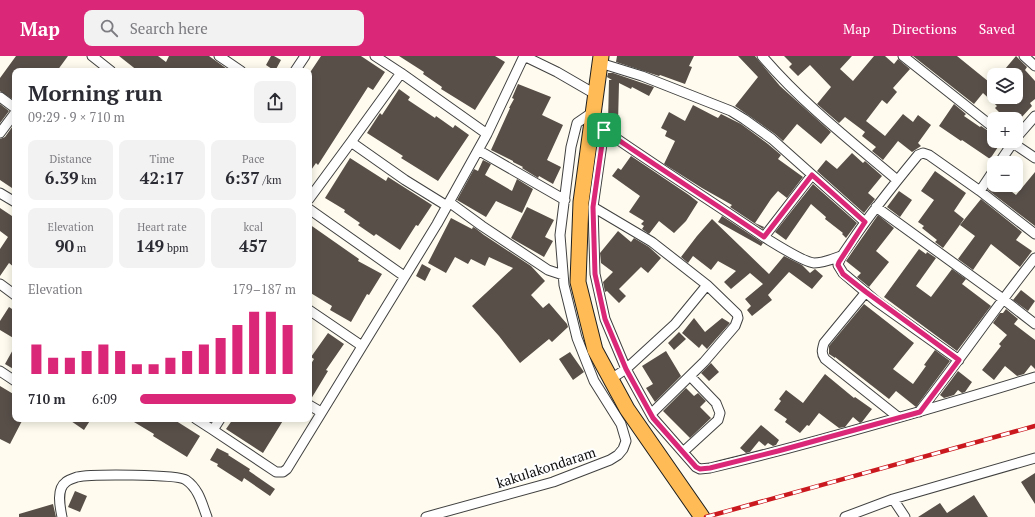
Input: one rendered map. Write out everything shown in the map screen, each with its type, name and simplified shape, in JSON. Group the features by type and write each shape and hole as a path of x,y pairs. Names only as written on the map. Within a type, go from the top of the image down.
{"highway":[{"path":"600,60 581,202 578,282 595,350 627,409 702,517"}],"street":[{"path":"92,56 107,68"},
{"path":"219,56 237,68"},
{"path":"297,68 305,56"},
{"path":"375,56 487,134"},
{"path":"201,422 276,472 283,472 287,469 448,204 487,134 524,56 557,72 595,94"},
{"path":"762,56 810,106 897,180"},
{"path":"903,56 987,122"},
{"path":"1024,56 1035,66"},
{"path":"600,60 731,111 757,127 772,139 865,222"},
{"path":"312,195 401,73"},
{"path":"0,97 12,106"},
{"path":"593,116 604,130 669,175 704,196 764,237 806,261 814,263 841,256"},
{"name":"kakulakondaram","path":"426,517 553,482 610,460 618,455 623,449 626,441 621,424 594,381 577,338 564,285 563,274 560,235 571,147 577,123 593,116"},
{"path":"1023,130 1035,116"},
{"path":"0,133 12,117"},
{"path":"604,130 593,207 595,274 605,319 626,369 651,414 696,467 700,469 710,468 778,451 920,412 1035,377"},
{"path":"351,142 405,180 448,204 548,270 563,274"},
{"path":"1022,148 1035,158"},
{"path":"478,150 564,200"},
{"path":"959,360 843,274 838,265 841,256 897,180 918,155 923,153 929,155 1035,234"},
{"path":"764,237 812,175"},
{"path":"980,192 987,181"},
{"path":"0,193 12,200"},
{"path":"593,207 652,242 707,285 737,314 737,322 735,326 704,362 651,414"},
{"path":"876,207 1035,324"},
{"path":"312,211 404,276"},
{"path":"920,412 1035,258"},
{"path":"0,284 12,293"},
{"path":"611,379 626,369 675,324 707,285"},
{"path":"866,292 824,343 822,349 823,355 825,359 898,417"},
{"path":"312,312 362,346"},
{"path":"0,372 12,379"},
{"path":"683,452 718,420 720,413 716,403 690,376"},
{"path":"312,407 321,412"},
{"path":"213,430 218,422"},
{"path":"845,517 893,499 1035,458"},
{"path":"62,517 60,488 66,482 77,477 113,475 145,475 185,479 198,495 207,517"},
{"path":"893,499 905,517"}],"building":[{"path":"16,56 68,56 59,68 12,68 12,99 0,91 0,78"},
{"path":"119,56 158,56 166,62 169,56 209,56 226,68 134,68"},
{"path":"271,56 281,60 277,68 270,68 266,65"},
{"path":"321,56 361,56 385,72 373,90 368,87 318,165 316,163 312,169 312,70"},
{"path":"399,56 495,56 505,62 475,110 441,89 442,87 423,74 424,72"},
{"path":"617,56 694,56 689,66 692,67 685,84 616,62"},
{"path":"738,56 755,56 780,86 831,132 821,144 797,124 783,141 735,106 758,77"},
{"path":"784,56 852,56 840,69 853,81 874,56 885,56 894,64 898,59 910,69 893,88 897,92 887,104 882,100 866,121 885,136 903,114 913,122 918,115 931,125 918,143 921,146 912,152 898,141 883,160 872,151 876,147 862,136 865,132 845,117 839,123 817,104 831,87 810,65 798,76 789,67 792,64"},
{"path":"913,56 957,56 987,80 987,97 983,93 974,104"},
{"path":"1016,56 1027,67 1025,70 1035,81 1035,99 1030,103 1032,106 1023,116 1023,112 999,112 995,108 997,106 995,104 1023,104 1023,68 1006,68"},
{"path":"608,73 613,73 654,87 649,96 632,87 631,89 619,83 618,123 608,123 609,80 612,80 607,77"},
{"path":"518,84 551,97 542,115 563,125 547,160 561,167 553,184 539,176 538,178 513,161 491,150 514,99 512,98"},
{"path":"399,89 410,97 408,100 435,118 436,116 453,128 455,125 469,135 438,181 401,158 403,156 367,133 380,113 382,115"},
{"path":"0,104 9,111 0,123"},
{"path":"954,104 966,114 964,116 987,130 987,148 997,148 992,156 987,157 939,126"},
{"path":"693,105 718,118 721,114 741,124 781,155 778,159 803,177 787,198 778,191 771,199 755,223 764,227 763,229 730,207 732,205 664,164 675,141 665,136 667,131 661,128 669,112 685,121"},
{"path":"12,127 12,188 0,180 0,139 5,137"},
{"path":"852,153 863,163 865,161 882,176 868,193 875,199 864,213 817,171 826,160 837,169"},
{"path":"631,156 698,202 686,221 674,233 659,221 649,234 642,229 644,226 641,224 644,221 629,212 640,196 612,176 618,168 621,170"},
{"path":"350,158 386,181 388,177 432,205 418,226 416,225 400,250 376,234 374,236 358,225 360,223 344,212 345,210 325,198"},
{"path":"483,160 491,164 485,175 512,191 517,179 533,189 522,213 496,201 486,217 457,200 474,169 478,171"},
{"path":"935,171 966,193 954,211 964,219 943,248 935,242 937,240 922,228 924,226 918,222 934,200 921,191"},
{"path":"1035,172 1035,226 991,192 1012,192 1016,195 1018,192 1023,192 1023,187"},
{"path":"813,184 857,223 846,238 842,234 843,233 825,219 826,217 811,204 786,240 775,232"},
{"path":"899,191 912,200 900,217 887,207"},
{"path":"981,199 1022,232 1016,240 1032,251 1020,267 991,244 973,270 958,259 975,236 960,225"},
{"path":"527,207 554,220 545,237 553,241 544,257 511,238"},
{"path":"0,208 12,216 12,266 9,263 0,276 0,249 8,237 0,231"},
{"path":"878,215 894,228 876,251 889,262 869,287 857,277 861,273 846,261"},
{"path":"722,216 763,243 761,246 718,222"},
{"path":"451,218 472,229 473,227 475,228 531,266 545,281 531,295 543,308 549,303 567,324 568,327 552,342 549,339 520,363 499,336 472,306 513,268 489,257 485,266 471,259 468,264 455,257 446,273 428,263"},
{"path":"712,219 769,274 784,256 802,265 810,273 815,269 823,276 812,289 789,272 768,295 772,300 752,316 747,310 751,306 745,299 763,284 750,273 731,289 724,282 736,271 718,261 711,270 693,256 688,263 681,257"},
{"path":"312,226 359,259 358,261 382,274 369,295 367,294 351,322 330,310 332,306 312,294"},
{"path":"618,231 631,242 634,238 649,247 661,258 648,273 641,267 619,289 626,296 619,303 607,291 605,292 603,282 613,272 601,263 600,253"},
{"path":"919,249 936,258 916,286 931,297 952,269 966,279 962,284 991,306 957,351 884,297"},
{"path":"422,264 431,269 425,281 416,276"},
{"path":"1021,290 1035,301 1028,311 1013,300"},
{"path":"864,304 914,343 893,369 913,384 935,350 950,361 916,407 896,391 889,399 829,354 829,346"},
{"path":"9,307 12,309 12,337 0,330 0,321"},
{"path":"1006,309 1018,319 1014,324 1035,340 1035,369 1031,365 1024,374 1017,376 1005,366 994,380 982,370 1001,346 999,344 1007,335 993,323 1000,313 1003,313"},
{"path":"694,318 705,332 722,318 730,323 707,349 702,344 699,348 682,333"},
{"path":"679,332 686,339 674,350 668,343"},
{"path":"328,333 344,344 326,370 328,371 312,397 312,362 314,359 312,356"},
{"path":"12,351 12,368 5,364"},
{"path":"666,351 681,376 655,402 646,388 653,384 642,366"},
{"path":"570,352 584,372 573,380 559,359"},
{"path":"711,363 719,372 709,381 701,373"},
{"path":"958,371 972,382 965,392 962,393 958,390 954,395 944,398 940,395"},
{"path":"825,374 854,398 855,397 872,409 862,422 860,423 853,417 845,427 839,428 819,413 809,426 807,425 800,433 785,422 787,419 774,410 781,401 779,399 786,390 803,403"},
{"path":"0,386 12,393 12,422 21,422 10,444 0,439"},
{"path":"686,388 694,396 698,393 706,401 700,407 711,418 690,438 663,411"},
{"path":"72,422 89,422 84,430"},
{"path":"134,422 178,422 200,436 187,457 153,436 154,434"},
{"path":"231,422 282,422 263,453 226,429"},
{"path":"761,425 779,440 776,445 773,446 768,443 765,446 759,441 750,452 746,453 740,448"},
{"path":"217,448 229,454 228,455 250,469 249,471 275,489 270,496 244,478 242,482 217,466 218,464 210,460"},
{"path":"1035,473 1035,504 1021,482"},
{"path":"75,491 87,496 80,512 68,507"},
{"path":"974,495 988,517 918,517 940,503 947,513"},
{"path":"53,504 56,517 19,517 19,514"}],"railway":[{"path":"706,517 1035,426"}],"route":[{"path":"604,130 669,175 704,196 764,237 792,198 812,175 818,180 865,222 841,256 838,265 843,274 876,300 959,360 920,412 710,468 700,469 692,464 653,418 626,369 605,319 595,274 593,233 593,207 604,130"}]}
